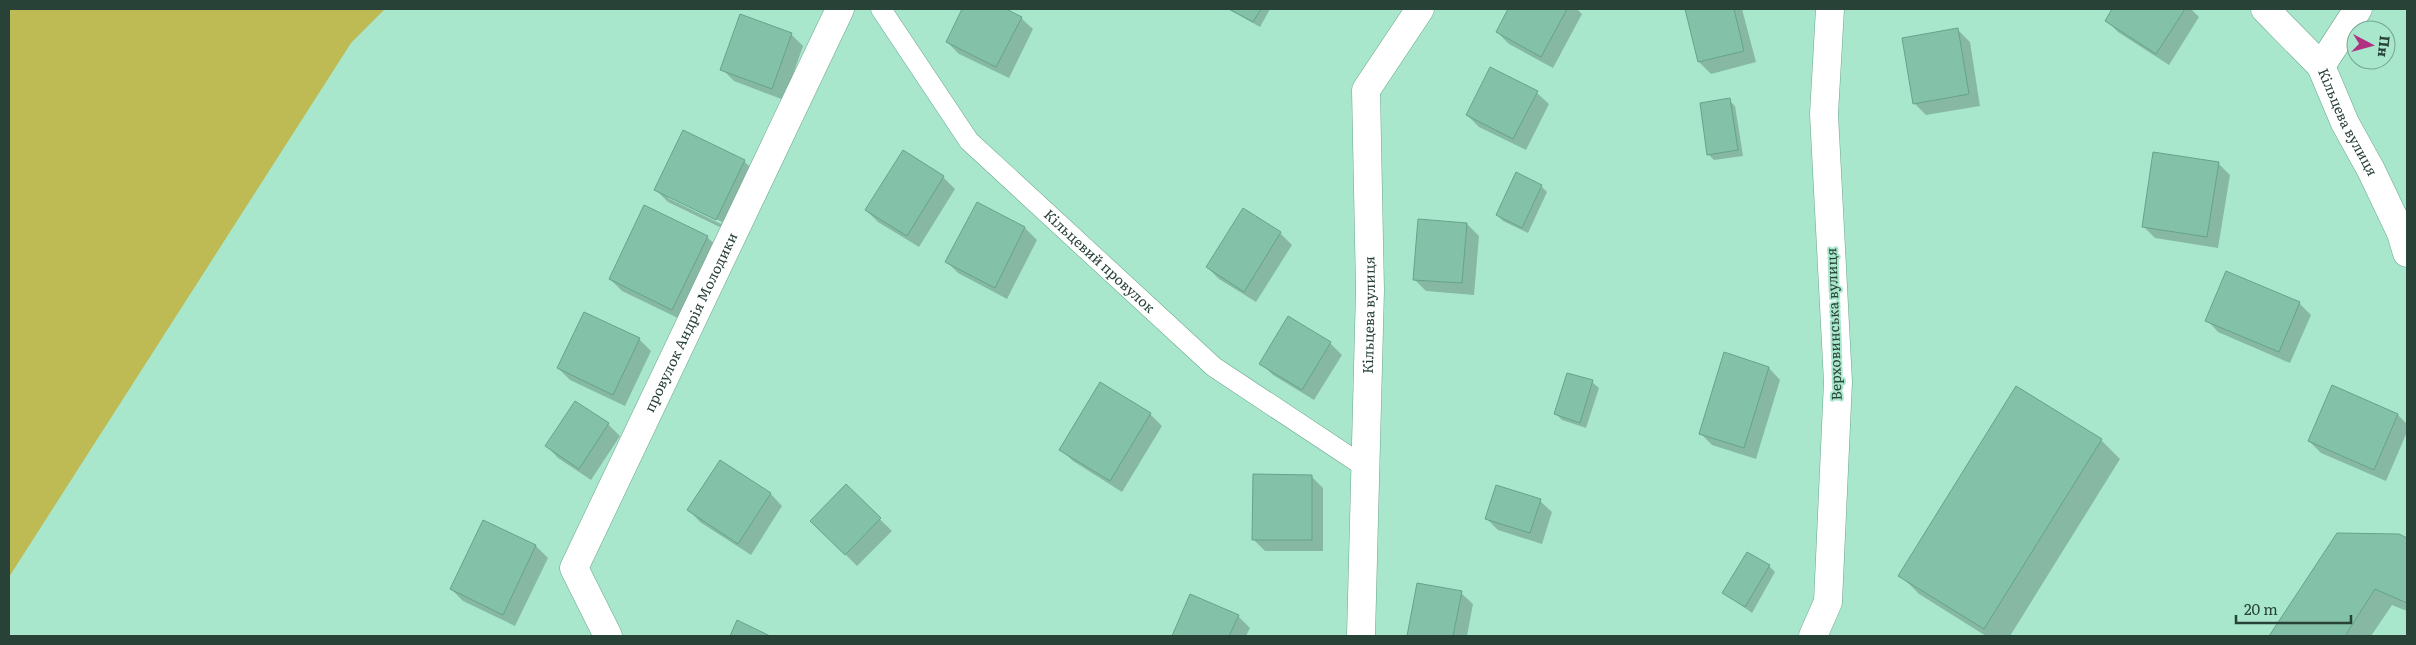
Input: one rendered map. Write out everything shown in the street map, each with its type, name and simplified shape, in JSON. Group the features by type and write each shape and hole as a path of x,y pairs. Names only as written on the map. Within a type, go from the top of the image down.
{"street":[{"name":"провулок Андрія Молодики","path":"608,636 574,568 840,9"},
{"name":"Кільцева вулиця","path":"1361,636 1370,290 1366,90 1420,9"},
{"name":"Верховинська вулиця","path":"1814,636 1828,602 1838,382 1824,114 1830,9"},
{"name":"Кільцева вулиця","path":"2265,9 2322,66 2345,123 2401,233 2407,253"},
{"path":"2322,66 2358,9"}],"lane":[{"name":"Кільцевий провулок","path":"881,9 969,141 1214,367 1365,466"}],"shaded area":[{"path":"9,9 385,9 351,43 9,577"}],"building":[{"path":"962,9 1006,9 1022,17 996,67 946,42"},
{"path":"1229,9 1261,9 1253,22"},
{"path":"1508,9 1567,9 1541,57 1496,32"},
{"path":"1685,9 1734,9 1744,51 1698,62"},
{"path":"2112,9 2185,9 2156,54 2105,21"},
{"path":"740,14 792,33 772,89 720,70"},
{"path":"1958,28 1969,94 1913,104 1902,38"},
{"path":"1490,67 1538,91 1513,139 1466,115"},
{"path":"1730,98 1738,150 1707,155 1700,103"},
{"path":"683,130 745,160 716,220 654,190"},
{"path":"903,150 944,176 907,236 865,210"},
{"path":"2153,152 2219,162 2207,237 2142,227"},
{"path":"1516,172 1542,185 1522,228 1496,215"},
{"path":"977,202 1025,227 995,288 945,262"},
{"path":"644,205 708,236 672,310 609,279"},
{"path":"1243,208 1281,232 1244,292 1206,267"},
{"path":"1418,219 1467,223 1462,283 1413,280"},
{"path":"2226,271 2300,302 2279,352 2205,321"},
{"path":"584,312 640,338 613,395 557,368"},
{"path":"1288,316 1331,342 1302,390 1259,364"},
{"path":"1724,352 1769,367 1744,448 1699,434"},
{"path":"1567,373 1593,380 1580,423 1554,414"},
{"path":"1100,382 1151,413 1110,481 1059,450"},
{"path":"2332,385 2398,414 2374,470 2308,441"},
{"path":"2016,386 2102,439 1984,629 1898,576"},
{"path":"575,401 609,423 579,469 545,446"},
{"path":"720,460 771,493 738,544 687,510"},
{"path":"1253,474 1312,475 1312,540 1252,540"},
{"path":"846,484 881,518 845,555 810,521"},
{"path":"1496,485 1541,499 1530,533 1485,519"},
{"path":"483,520 536,545 503,615 450,589"},
{"path":"2337,533 2399,534 2407,538 2407,603 2375,589 2345,636 2269,636"},
{"path":"1747,552 1770,565 1745,607 1722,593"},
{"path":"1417,583 1462,591 1453,636 1407,636"},
{"path":"1190,594 1239,615 1229,636 1172,636"},
{"path":"737,620 770,636 730,636"}]}
